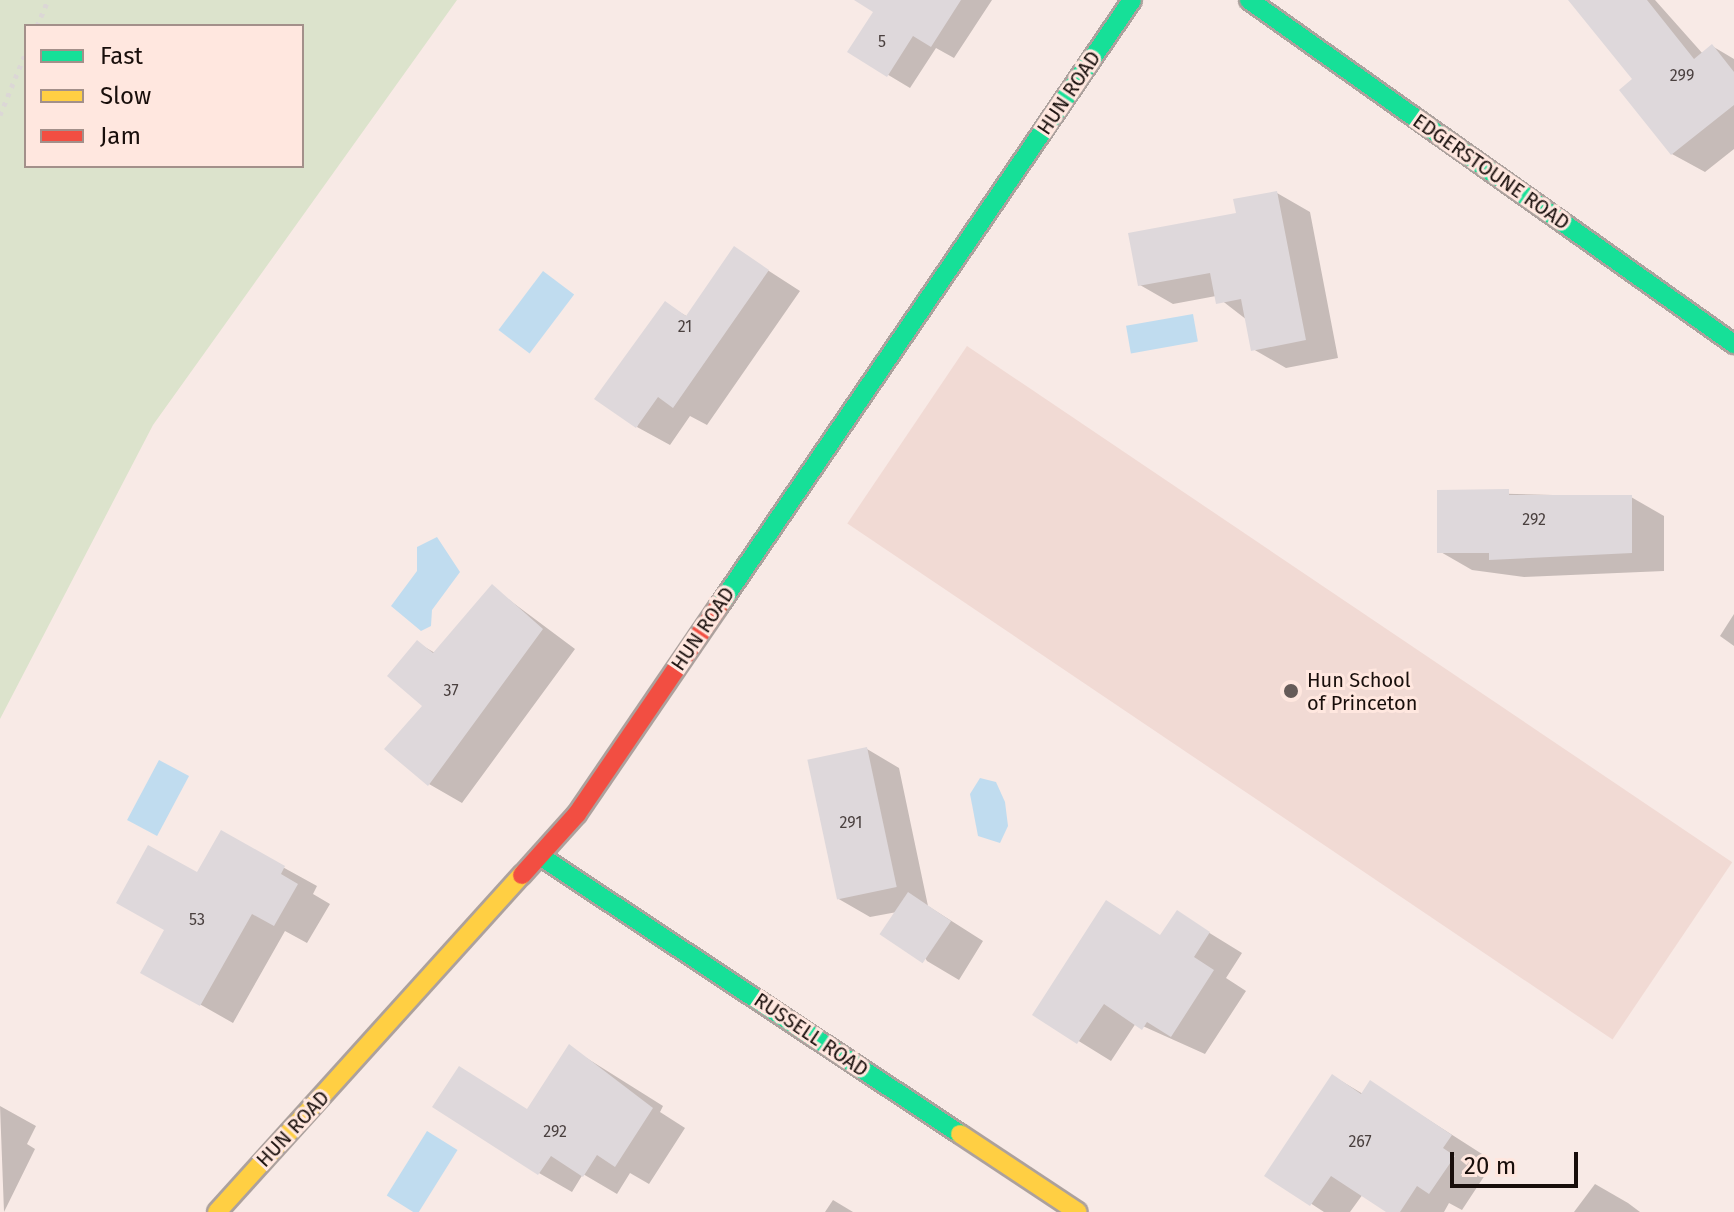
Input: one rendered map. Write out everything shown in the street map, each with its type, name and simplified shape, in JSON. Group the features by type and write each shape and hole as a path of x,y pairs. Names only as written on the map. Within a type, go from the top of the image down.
{"street":[{"name":"HUN ROAD","path":"217,1212 543,858 1132,0"},
{"name":"EDGERSTOUNE ROAD","path":"1249,0 1734,344"},
{"name":"RUSSELL ROAD","path":"543,858 1078,1212"}],"path":[{"path":"38,24 48,0"},
{"path":"0,115 24,57"}],"shaded area":[{"name":"Hun School of Princeton","path":"967,346 1732,862 1613,1040 847,523"}],"green space":[{"path":"0,0 457,0 153,425 0,719"}],"water":[{"path":"543,271 574,294 530,354 498,330"},
{"path":"1193,314 1198,342 1131,353 1126,326"},
{"path":"437,537 460,572 432,610 431,626 421,631 391,606 417,571 417,547"},
{"path":"159,760 189,776 157,836 127,820"},
{"path":"980,778 996,782 1005,802 1008,826 1000,843 978,836 970,794"},
{"path":"427,1131 458,1150 419,1212 413,1212 387,1195"}],"building":[{"path":"854,0 961,0 931,47 913,36 887,77 847,52 873,12"},
{"path":"1568,0 1647,0 1694,59 1712,44 1734,72 1734,105 1671,155 1619,90 1632,79"},
{"path":"1277,191 1306,340 1251,351 1241,299 1216,304 1210,273 1138,286 1128,233 1236,213 1233,199"},
{"path":"734,246 769,270 673,408 658,397 636,428 594,399 665,301 686,316"},
{"path":"1509,489 1509,495 1632,495 1632,553 1489,560 1489,553 1437,553 1437,490"},
{"path":"492,584 543,629 428,786 384,749 422,706 387,676 417,640 433,653"},
{"path":"867,747 897,887 837,900 807,760"},
{"path":"221,830 285,866 281,874 298,884 274,926 252,914 200,1006 140,973 164,930 116,903 148,845 197,872"},
{"path":"908,892 951,921 923,963 879,934"},
{"path":"1106,900 1160,935 1177,910 1210,932 1194,957 1214,970 1171,1037 1147,1022 1142,1030 1104,1004 1077,1044 1032,1015"},
{"path":"569,1044 653,1108 615,1167 597,1155 583,1177 551,1156 538,1175 432,1107 459,1066 527,1109"},
{"path":"1332,1074 1361,1094 1370,1080 1452,1135 1443,1148 1455,1156 1429,1194 1417,1186 1400,1212 1386,1212 1331,1176 1310,1206 1264,1176"}],"traffic: fast":[{"path":"719,606 1132,0"},
{"path":"1249,0 1734,344"},
{"path":"543,858 960,1134"}],"traffic: slow":[{"path":"217,1212 522,875"},
{"path":"960,1134 1078,1212"}],"traffic: jam":[{"path":"522,875 577,814 719,606"}],"place":[{"name":"Hun School of Princeton","path":"1291,691"}]}
